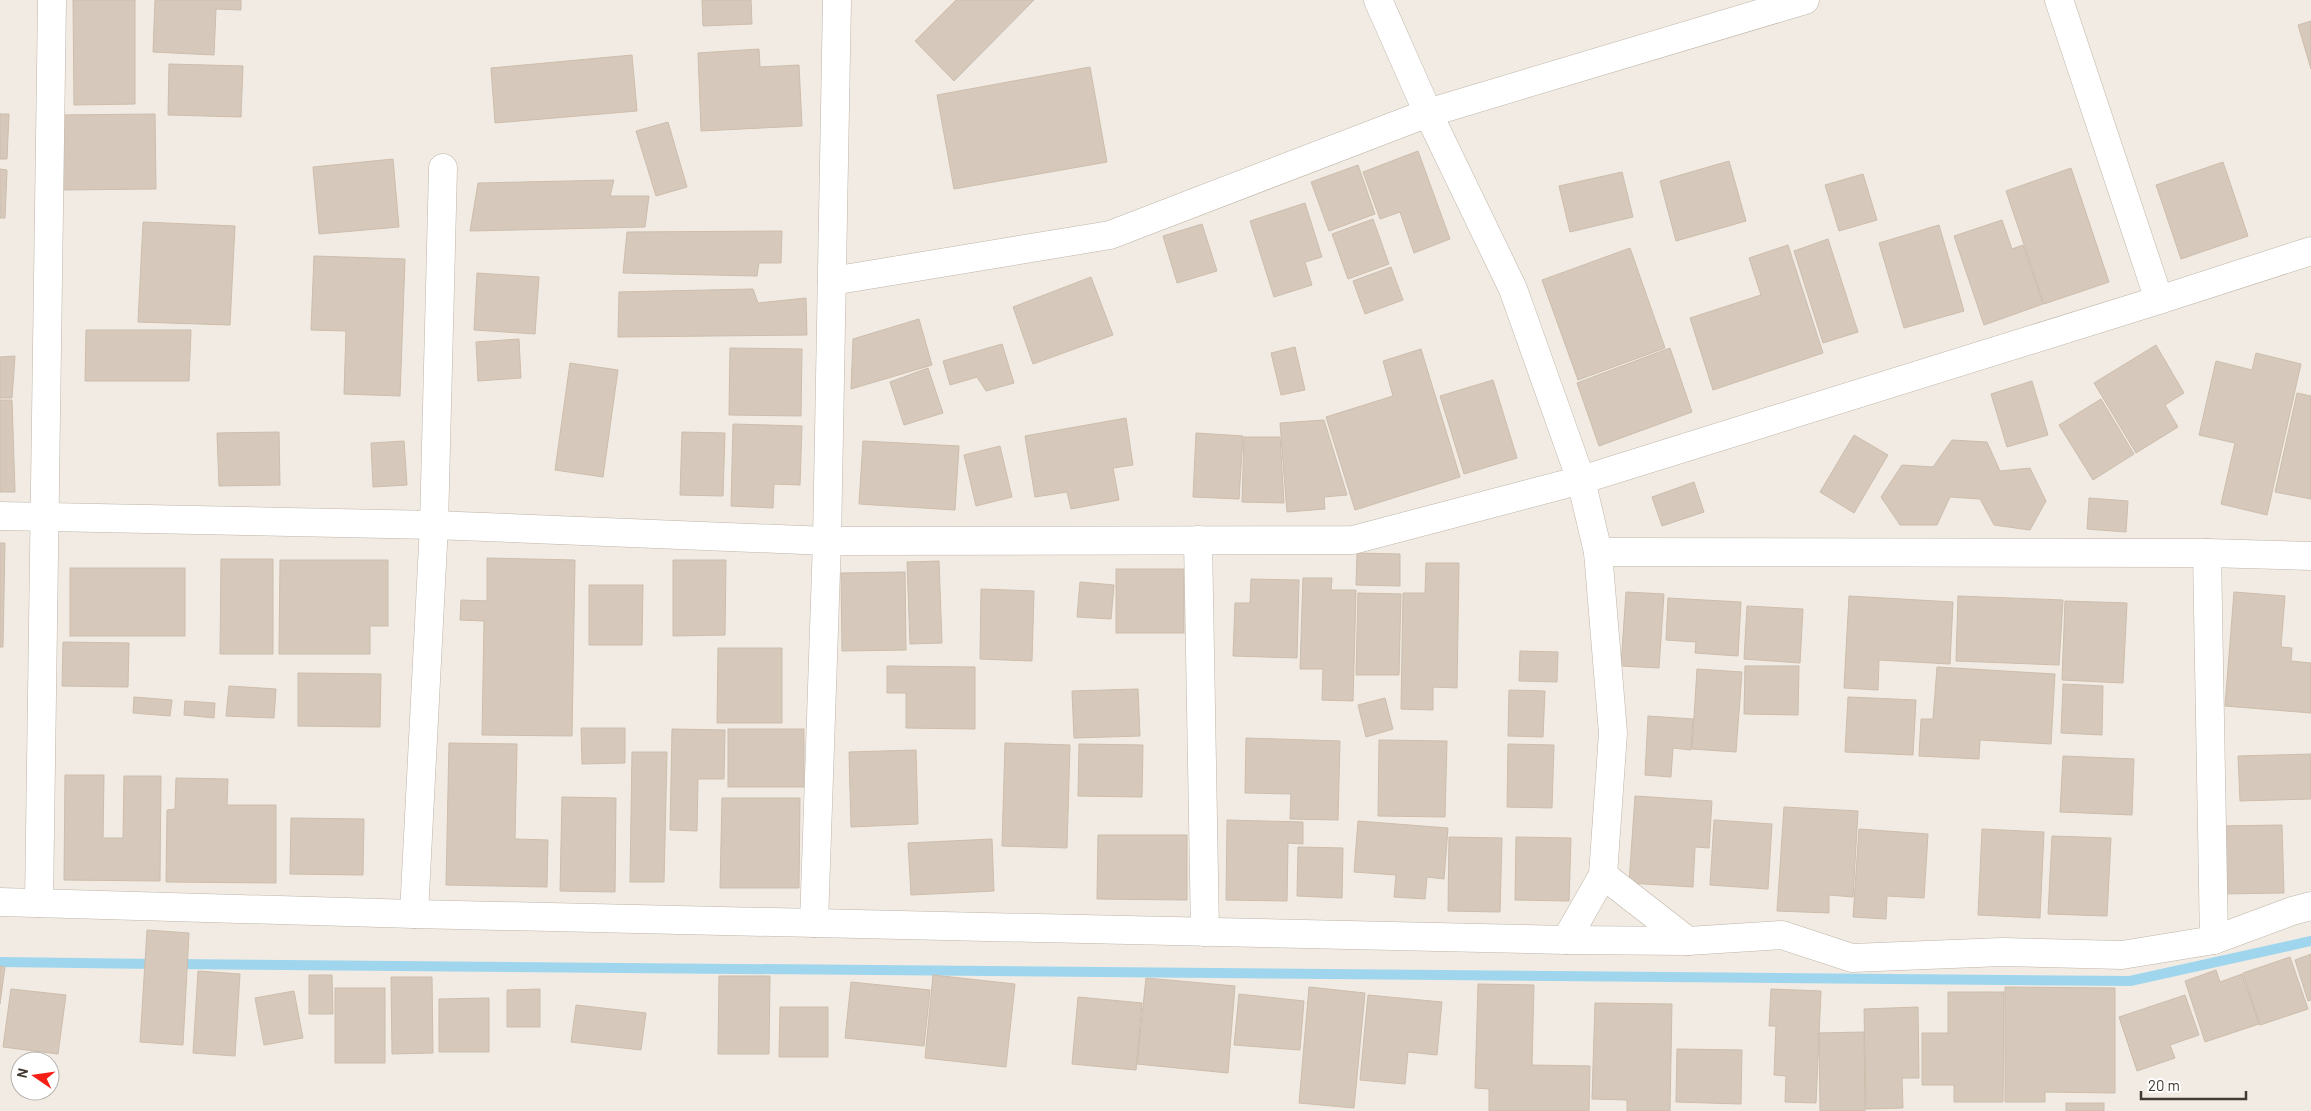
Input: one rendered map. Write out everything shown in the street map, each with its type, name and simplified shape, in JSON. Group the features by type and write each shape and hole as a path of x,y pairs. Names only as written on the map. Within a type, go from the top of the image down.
{"street":[{"path":"39,903 52,0"},
{"path":"814,923 827,541 837,0"},
{"path":"1378,0 1428,114 1513,289 1581,480 1598,552 1613,733 1603,875 1566,940"},
{"path":"832,281 1110,234 1428,114 1805,0"},
{"path":"2059,0 2159,300"},
{"path":"414,914 434,525 443,168"},
{"path":"0,516 434,525 827,541 1353,540 1581,480 2311,251"},
{"path":"1198,540 1205,932"},
{"path":"1598,552 2207,552 2311,556"},
{"path":"2207,552 2214,940"},
{"path":"1603,875 1688,941"},
{"path":"0,902 414,914 1566,940 1688,941 1782,935 1852,958 2002,952 2122,955 2214,940 2292,911 2311,906"}],"building":[{"path":"73,0 135,0 135,104 74,105"},
{"path":"155,0 241,0 241,10 216,9 214,55 153,52"},
{"path":"702,0 751,0 752,24 703,26"},
{"path":"956,0 1034,0 954,81 915,41"},
{"path":"2311,21 2311,69 2298,25"},
{"path":"759,49 760,67 799,65 802,126 701,131 698,53"},
{"path":"632,55 637,111 495,123 491,68"},
{"path":"169,64 243,66 241,117 168,115"},
{"path":"1090,67 1107,162 954,189 937,95"},
{"path":"0,114 9,114 7,159 0,159"},
{"path":"155,114 156,189 60,190 59,115"},
{"path":"668,122 687,187 656,196 636,131"},
{"path":"1418,151 1450,239 1414,253 1400,212 1380,219 1363,172"},
{"path":"393,159 399,227 319,234 313,167"},
{"path":"1729,161 1746,221 1676,241 1660,181"},
{"path":"2223,162 2248,236 2181,259 2156,185"},
{"path":"1358,165 1375,214 1329,231 1311,182"},
{"path":"2071,168 2109,282 2044,304 2006,191"},
{"path":"0,169 7,170 5,218 0,218"},
{"path":"1622,172 1633,217 1570,232 1559,186"},
{"path":"1863,174 1877,220 1839,231 1825,185"},
{"path":"614,180 610,196 649,196 645,227 470,231 478,183"},
{"path":"1305,203 1322,257 1305,262 1312,285 1274,297 1250,221"},
{"path":"1373,219 1389,264 1348,279 1332,234"},
{"path":"2002,220 2012,249 2023,245 2043,304 1984,325 1954,236"},
{"path":"143,222 235,226 230,325 138,322"},
{"path":"1202,224 1217,271 1177,283 1163,236"},
{"path":"1939,225 1964,311 1904,328 1879,243"},
{"path":"782,231 781,263 759,263 757,276 623,273 627,232"},
{"path":"1828,239 1858,332 1823,343 1794,251"},
{"path":"1788,245 1823,353 1713,390 1690,318 1761,295 1749,258"},
{"path":"1630,248 1665,348 1578,380 1542,280"},
{"path":"314,256 405,259 400,396 344,394 346,331 311,330"},
{"path":"1391,267 1403,300 1365,314 1353,281"},
{"path":"477,273 539,277 535,334 474,330"},
{"path":"1091,277 1113,335 1033,364 1013,307"},
{"path":"753,289 758,303 806,298 807,335 618,337 619,292"},
{"path":"919,319 932,365 851,389 853,339"},
{"path":"86,330 191,330 189,381 85,381"},
{"path":"519,339 521,378 478,381 476,342"},
{"path":"1002,344 1014,383 986,391 977,377 950,385 943,361"},
{"path":"2156,345 2184,393 2165,405 2178,427 2136,453 2094,383"},
{"path":"1295,347 1305,390 1281,395 1271,353"},
{"path":"730,348 802,349 801,416 729,415"},
{"path":"1670,348 1692,412 1599,446 1577,383"},
{"path":"1421,349 1460,477 1355,510 1326,417 1393,396 1383,361"},
{"path":"2256,353 2301,364 2267,515 2221,504 2235,443 2199,435 2216,361 2252,370"},
{"path":"15,356 12,398 0,398 0,357"},
{"path":"570,363 618,370 603,477 555,470"},
{"path":"928,368 943,413 904,425 890,382"},
{"path":"1493,380 1517,458 1464,474 1440,396"},
{"path":"2032,381 2048,435 2007,447 1991,394"},
{"path":"2297,393 2311,396 2311,499 2275,492"},
{"path":"2101,399 2134,454 2093,480 2059,425"},
{"path":"0,400 12,400 15,492 0,492"},
{"path":"1126,418 1133,465 1113,468 1119,500 1071,509 1067,492 1035,497 1025,436"},
{"path":"1324,420 1347,495 1324,497 1325,509 1287,512 1280,423"},
{"path":"733,424 802,426 800,485 774,484 773,508 731,506"},
{"path":"279,432 280,485 219,486 217,433"},
{"path":"682,432 725,433 723,496 680,495"},
{"path":"1196,433 1243,436 1239,499 1193,497"},
{"path":"1854,435 1888,455 1854,513 1820,492"},
{"path":"1244,437 1280,437 1284,503 1242,502"},
{"path":"1952,440 1987,442 2000,471 2030,468 2046,501 2030,530 1994,525 1980,499 1950,497 1937,525 1900,525 1881,497 1902,465 1933,467"},
{"path":"404,441 407,485 373,487 371,443"},
{"path":"863,441 959,446 955,510 859,504"},
{"path":"1000,446 1012,497 976,506 964,455"},
{"path":"1694,482 1704,512 1662,526 1652,497"},
{"path":"2089,498 2128,501 2126,532 2087,529"},
{"path":"0,543 5,543 3,647 0,647"},
{"path":"1357,553 1400,554 1400,586 1356,585"},
{"path":"487,558 575,560 572,736 482,735 484,621 460,620 461,600 487,601"},
{"path":"221,559 273,559 273,654 220,654"},
{"path":"280,560 388,560 388,626 370,626 370,654 279,654"},
{"path":"673,560 726,560 725,635 673,636"},
{"path":"939,561 942,643 910,644 907,562"},
{"path":"1426,563 1459,563 1457,688 1433,687 1433,710 1401,709 1403,593 1425,593"},
{"path":"70,568 185,568 185,636 70,636"},
{"path":"1116,569 1184,569 1184,633 1116,633"},
{"path":"905,572 906,650 842,651 841,573"},
{"path":"1303,578 1332,578 1331,590 1356,590 1353,701 1322,700 1323,669 1300,669"},
{"path":"1251,579 1299,580 1297,658 1233,656 1235,603 1250,603"},
{"path":"1080,582 1114,585 1111,619 1077,617"},
{"path":"589,585 643,585 642,645 589,645"},
{"path":"981,589 1034,591 1032,661 980,659"},
{"path":"1626,592 1664,594 1659,668 1621,666"},
{"path":"2234,592 2285,596 2281,647 2292,648 2291,661 2311,663 2311,713 2225,706"},
{"path":"1358,593 1401,594 1399,675 1356,675"},
{"path":"1849,596 1953,602 1950,664 1879,660 1878,690 1844,688"},
{"path":"1958,596 2063,600 2059,665 1956,661"},
{"path":"1668,598 1741,602 1738,656 1695,653 1696,642 1666,640"},
{"path":"2065,601 2127,603 2123,683 2062,680"},
{"path":"1747,606 1803,609 1800,663 1744,659"},
{"path":"63,642 129,643 128,687 62,686"},
{"path":"718,648 782,648 782,723 717,723"},
{"path":"1520,651 1558,652 1557,682 1519,681"},
{"path":"887,666 975,667 975,729 906,728 906,693 887,693"},
{"path":"1745,666 1799,666 1798,715 1744,714"},
{"path":"1937,667 2055,674 2051,744 1980,740 1979,759 1919,756 1921,719 1933,719"},
{"path":"1697,669 1742,672 1736,752 1692,749"},
{"path":"298,673 381,674 380,727 298,726"},
{"path":"2063,684 2103,686 2102,735 2061,733"},
{"path":"229,686 276,689 274,718 226,716"},
{"path":"1138,689 1140,736 1074,738 1072,691"},
{"path":"1509,690 1545,691 1543,737 1508,736"},
{"path":"134,697 172,700 170,716 133,713"},
{"path":"1848,697 1916,700 1913,755 1845,752"},
{"path":"1385,698 1393,729 1366,737 1358,705"},
{"path":"185,701 215,703 214,718 184,715"},
{"path":"1648,716 1693,719 1691,750 1673,748 1671,777 1645,775"},
{"path":"581,728 625,728 625,763 582,764"},
{"path":"672,729 725,730 724,779 698,779 697,831 670,830"},
{"path":"728,729 804,729 804,787 728,787"},
{"path":"1246,738 1340,741 1338,820 1290,819 1291,794 1245,793"},
{"path":"1379,740 1447,741 1445,817 1378,816"},
{"path":"449,743 517,744 515,839 548,840 547,887 446,885"},
{"path":"1005,743 1070,745 1067,848 1002,846"},
{"path":"1079,744 1143,745 1142,797 1078,796"},
{"path":"1508,744 1554,745 1552,808 1507,807"},
{"path":"916,750 918,824 851,827 849,752"},
{"path":"632,752 667,752 664,882 630,882"},
{"path":"2311,754 2311,799 2240,801 2238,756"},
{"path":"2063,756 2134,759 2132,815 2060,812"},
{"path":"65,775 104,775 103,838 123,838 124,776 161,776 160,881 64,880"},
{"path":"176,778 228,779 227,805 276,805 276,883 166,882 167,810 175,809"},
{"path":"1635,796 1712,801 1709,848 1695,847 1693,887 1629,883"},
{"path":"562,797 616,798 615,892 560,891"},
{"path":"722,798 800,798 799,888 720,888"},
{"path":"1784,807 1858,811 1853,897 1829,895 1829,913 1777,911"},
{"path":"291,818 364,819 363,875 290,874"},
{"path":"1227,820 1303,822 1303,844 1288,843 1287,901 1226,900"},
{"path":"1714,820 1772,824 1768,889 1710,885"},
{"path":"1358,821 1448,828 1444,879 1427,877 1425,899 1394,897 1396,875 1354,872"},
{"path":"2282,825 2284,893 2219,894 2218,826"},
{"path":"1859,829 1928,834 1924,898 1887,896 1886,919 1853,917"},
{"path":"1982,829 2044,832 2040,918 1978,915"},
{"path":"1098,835 1187,835 1187,900 1097,899"},
{"path":"2052,836 2111,838 2107,916 2048,914"},
{"path":"1449,837 1502,838 1500,912 1448,911"},
{"path":"1516,837 1571,838 1569,901 1515,900"},
{"path":"992,839 994,891 911,895 908,843"},
{"path":"1298,847 1343,848 1342,898 1297,896"},
{"path":"147,930 189,933 183,1045 140,1042"},
{"path":"2311,954 2311,1000 2308,1001 2295,960"},
{"path":"2290,957 2308,1009 2260,1025 2243,973"},
{"path":"0,966 5,967 0,1004"},
{"path":"2216,970 2220,982 2242,974 2259,1024 2205,1042 2185,981"},
{"path":"198,971 240,974 235,1056 193,1053"},
{"path":"309,975 332,975 333,1014 309,1014"},
{"path":"933,975 1015,984 1006,1067 925,1058"},
{"path":"719,976 770,976 769,1054 718,1054"},
{"path":"391,977 432,977 433,1053 392,1054"},
{"path":"1146,978 1235,986 1228,1073 1137,1064"},
{"path":"851,982 930,990 924,1046 845,1038"},
{"path":"1478,984 1534,985 1532,1065 1590,1066 1589,1111 1489,1111 1489,1089 1475,1088"},
{"path":"1309,987 1365,993 1354,1108 1299,1103"},
{"path":"2005,987 2115,988 2115,1093 2045,1092 2045,1102 2005,1102"},
{"path":"335,988 385,988 385,1063 335,1063"},
{"path":"11,989 66,995 58,1051 34,1051 3,1047"},
{"path":"540,989 540,1027 507,1027 507,990"},
{"path":"1771,989 1821,991 1816,1103 1785,1102 1786,1076 1774,1075 1776,1026 1769,1026"},
{"path":"294,991 303,1038 264,1045 255,998"},
{"path":"1948,992 2004,992 2003,1102 1954,1102 1954,1085 1922,1085 1922,1033 1948,1033"},
{"path":"1239,994 1304,1001 1300,1050 1234,1045"},
{"path":"1368,995 1442,1002 1437,1055 1408,1052 1405,1084 1360,1080"},
{"path":"2185,995 2199,1035 2170,1045 2175,1058 2137,1071 2119,1017"},
{"path":"1078,997 1142,1003 1136,1070 1072,1064"},
{"path":"489,998 489,1052 439,1052 439,999"},
{"path":"1595,1003 1672,1004 1670,1111 1627,1111 1627,1100 1592,1099"},
{"path":"576,1005 646,1013 641,1050 571,1042"},
{"path":"780,1007 828,1007 828,1057 779,1057"},
{"path":"1918,1007 1919,1078 1902,1078 1903,1108 1866,1109 1864,1009"},
{"path":"1864,1032 1865,1111 1820,1111 1819,1033"},
{"path":"1677,1049 1742,1050 1741,1104 1676,1102"},
{"path":"2066,1103 2104,1103 2104,1111 2066,1111"}],"waterway":[{"path":"174,964 2130,981 2311,941"},
{"path":"0,962 157,964"}]}
